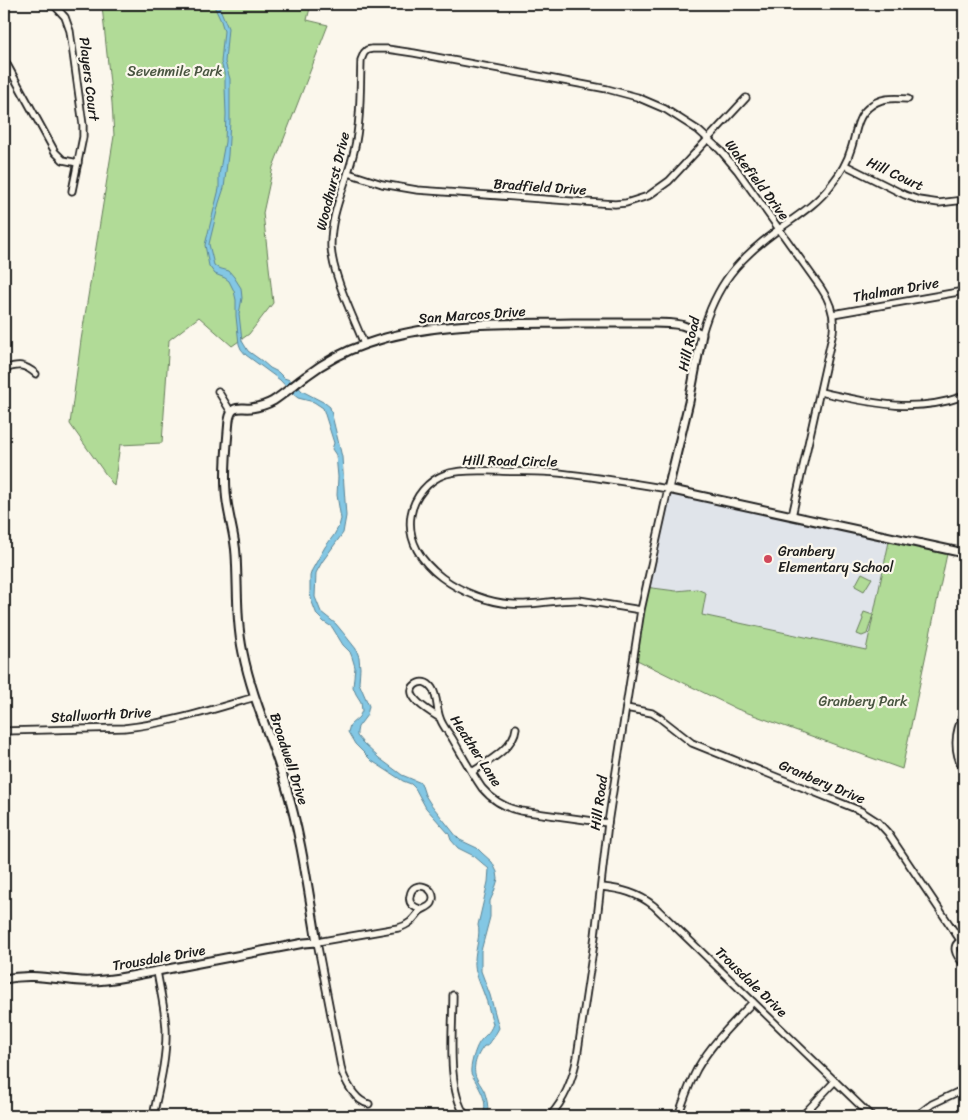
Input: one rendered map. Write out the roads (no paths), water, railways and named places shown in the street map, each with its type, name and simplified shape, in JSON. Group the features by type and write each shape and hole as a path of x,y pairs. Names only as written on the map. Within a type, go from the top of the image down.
{"street":[{"name":"Players Court","path":"53,4 67,21 72,38 83,130 72,191"},
{"name":"Wakefield Drive","path":"368,50 376,48 414,53 627,94 646,100 688,122 708,138 731,163 824,292 833,314 833,332 792,516"},
{"name":"Woodhurst Drive","path":"364,344 334,265 331,238 334,218 354,151 360,122 361,60 364,53 368,50"},
{"path":"4,60 55,152 63,160 78,163"},
{"name":"Bradfield Drive","path":"348,173 376,183 412,190 584,202 621,204 632,202 648,196 663,186 746,98"},
{"name":"Hill Court","path":"778,230 823,195 839,176 851,150 858,123 866,110 884,99 908,100"},
{"name":"Hill Court","path":"845,165 919,200 938,203 964,200"},
{"name":"Hill Road","path":"550,1116 566,1092 576,1063 602,887 608,823 641,610 689,402 702,334 713,302 729,275 748,255 778,230"},
{"name":"Thalman Drive","path":"833,314 964,290"},
{"name":"San Marcos Drive","path":"231,411 237,408 265,405 275,400 326,363 364,344 428,328 500,324 664,323 681,325 702,334"},
{"path":"4,369 22,365 36,374"},
{"path":"218,391 231,411"},
{"path":"820,392 866,402 903,406 937,404 964,396"},
{"name":"Broadwell Drive","path":"231,411 226,451 226,492 235,546 238,621 242,647 255,696 276,754 292,807 342,1072 357,1096 369,1104"},
{"name":"Hill Road Circle","path":"641,610 570,599 510,604 496,602 472,594 446,580 427,564 419,554 412,538 410,528 411,516 416,499 427,486 442,476 460,472 559,473 668,489"},
{"path":"668,489 964,553"},
{"name":"Heather Lane","path":"440,718 416,700 412,692 416,684 423,682 432,687 440,718 482,788 501,805 528,812 608,823"},
{"name":"Stallworth Drive","path":"4,731 147,726 190,716 255,696"},
{"name":"Granbery Drive","path":"626,708 654,714 692,743 846,805 873,818 888,833 962,940 956,945 955,951 964,964"},
{"path":"964,714 958,728 956,747 959,761 964,770"},
{"path":"472,772 492,759 509,744 515,736 516,728"},
{"path":"317,942 401,928 412,922 421,909 428,907 431,903 433,899 430,890 422,886 413,889 409,897 413,906 421,909"},
{"name":"Trousdale Drive","path":"602,887 631,892 650,902 871,1116"},
{"name":"Trousdale Drive","path":"4,979 21,976 79,980 118,978 317,942"},
{"path":"153,1116 164,1064 166,1038 164,1012 156,971"},
{"path":"453,995 452,1058 454,1080 458,1098 466,1116"},
{"path":"678,1116 693,1078 706,1056 723,1033 753,1002"},
{"path":"802,1116 835,1081"},
{"path":"916,1116 940,1100 964,1089"}],"water":[{"path":"213,4 218,4 228,28 225,62 230,79 230,122 224,188 209,244 214,265 229,271 241,288 242,298 239,314 242,341 248,351 284,378 293,381 302,391 330,407 342,457 346,516 343,533 316,573 315,597 321,612 336,624 356,649 359,657 359,683 369,706 367,715 358,727 357,736 379,758 402,775 421,783 430,803 457,837 477,848 492,862 497,872 498,879 490,901 490,917 481,951 481,971 499,1028 487,1046 484,1046 481,1050 475,1066 475,1075 484,1090 488,1104 488,1116 482,1116 485,1107 484,1102 471,1070 477,1046 493,1024 475,969 479,933 478,925 488,882 489,869 474,856 458,848 451,840 449,834 426,808 411,784 372,761 355,744 348,732 350,725 359,717 362,711 361,702 353,687 355,667 350,652 343,645 332,627 317,615 310,594 312,570 334,535 341,519 337,495 336,455 332,449 334,443 323,408 314,402 298,398 280,380 246,355 241,349 234,291 229,281 215,274 209,266 205,245 219,189 219,175 225,142 226,114 225,76 221,62 224,31"}],"place":[{"name":"Granbery Elementary School","path":"768,559"}],"park label":[{"name":"Sevenmile Park","path":"175,71"},
{"name":"Granbery Park","path":"863,701"}]}
